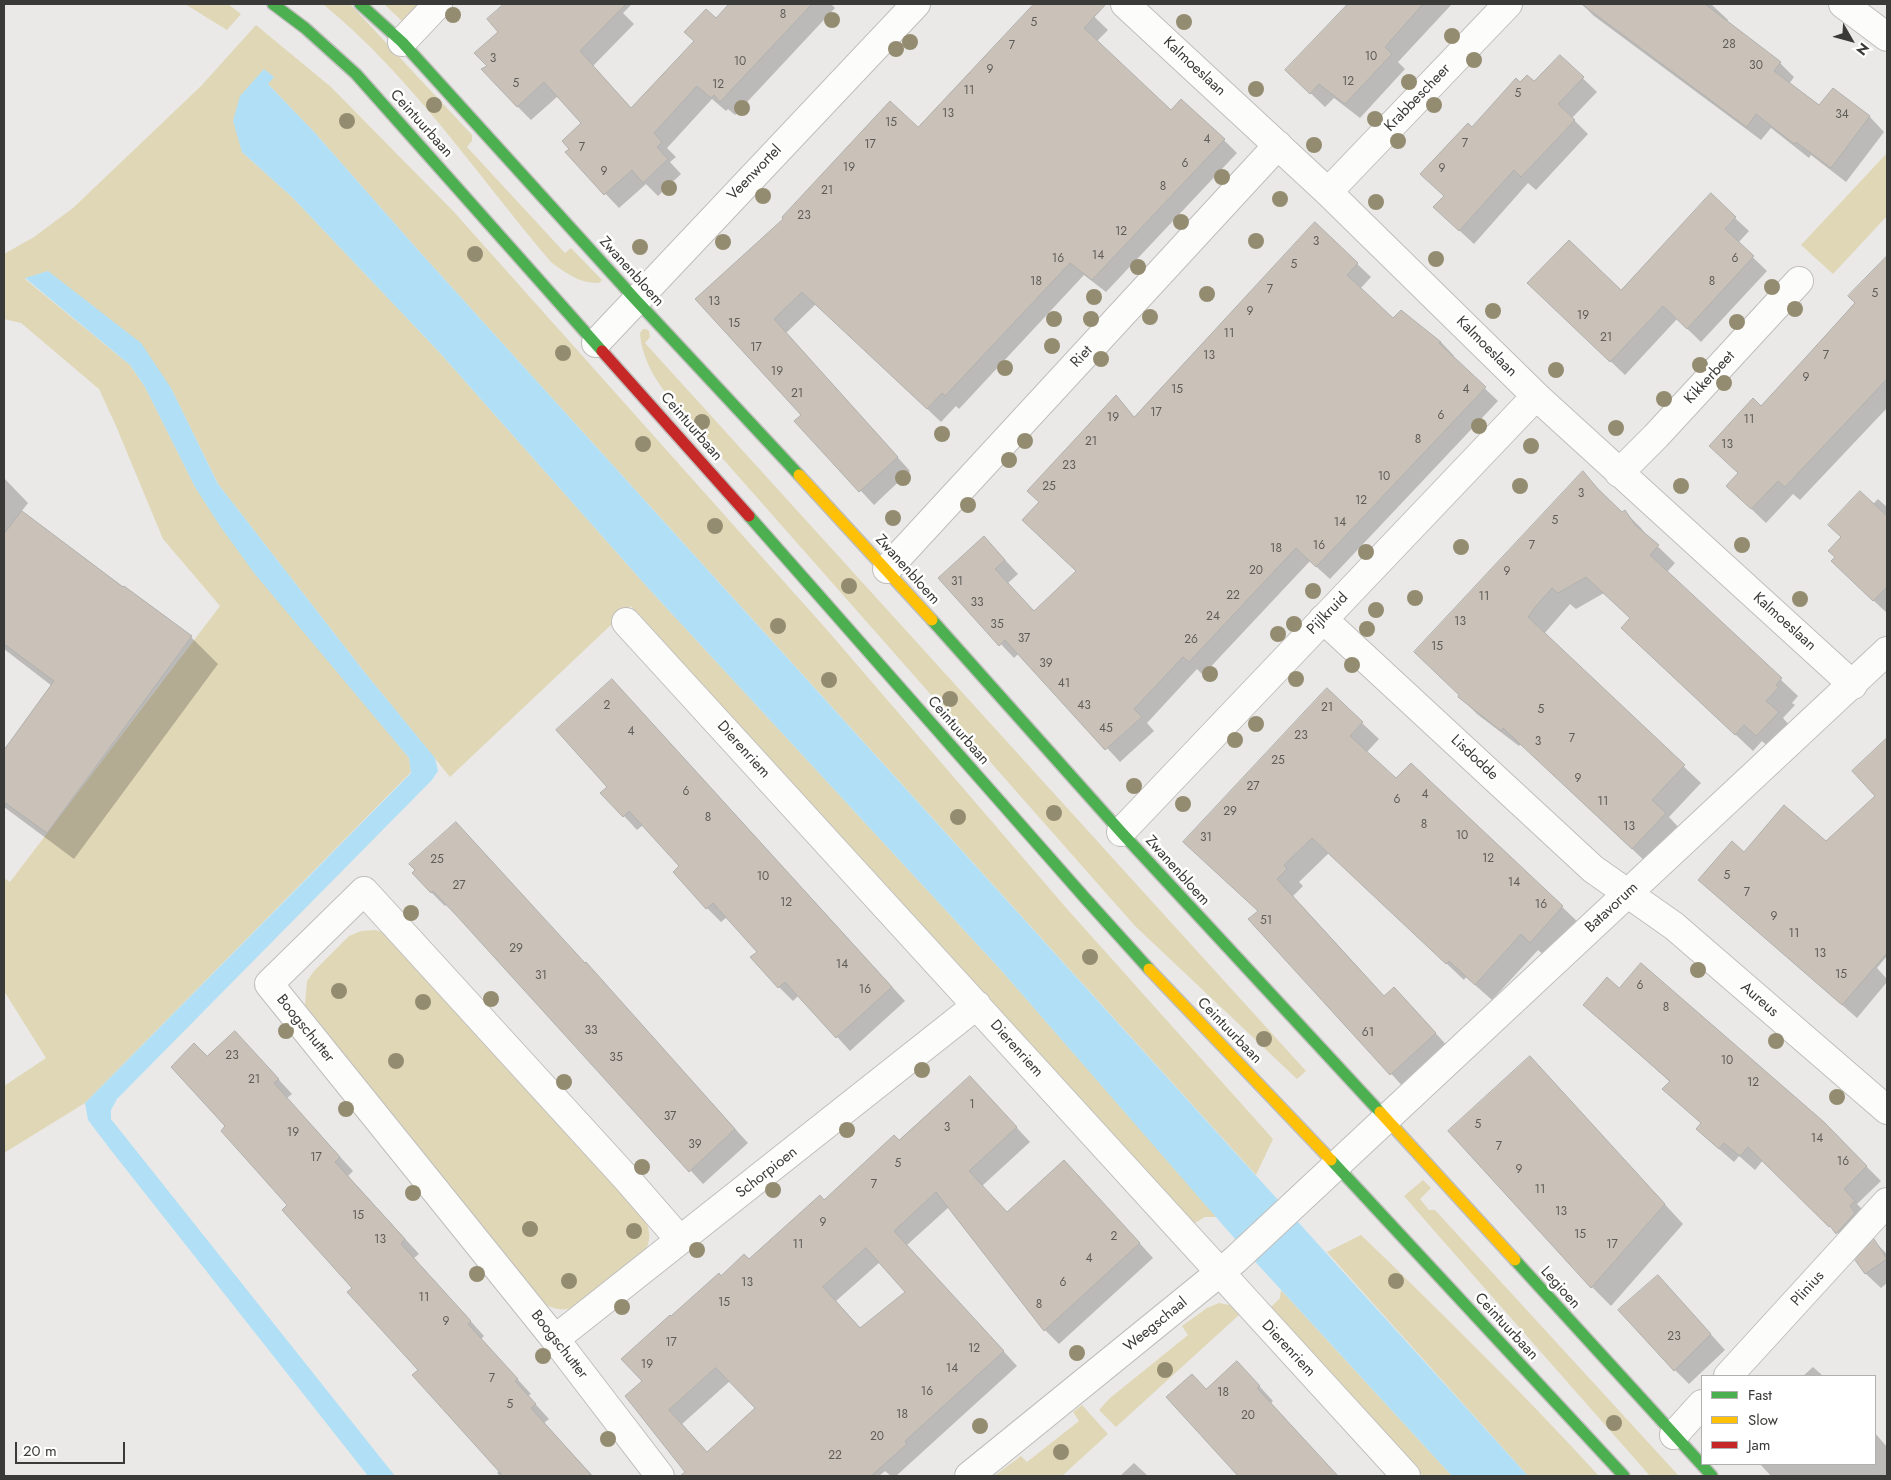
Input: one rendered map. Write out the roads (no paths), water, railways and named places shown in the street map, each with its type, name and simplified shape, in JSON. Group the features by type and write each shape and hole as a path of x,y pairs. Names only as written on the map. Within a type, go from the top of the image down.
{"street":[{"name":"Ceintuurbaan","path":"273,4 305,28 356,74 596,343 1091,905 1337,1166 1624,1476"},
{"name":"Zwanenbloem","path":"360,4 402,42 635,299 887,569 1121,832 1257,981 1387,1119"},
{"path":"402,42 438,4"},
{"name":"Veenwortel","path":"596,343 635,299 916,4"},
{"name":"Kalmoeslaan","path":"1126,4 1328,192 1536,396 1853,684"},
{"name":"Krabbescheer","path":"1328,192 1508,4"},
{"path":"1843,4 1887,37"},
{"name":"Riet","path":"887,569 1278,145"},
{"name":"Kikkerbeet","path":"1619,473 1656,436 1799,281"},
{"name":"Pijlkruid","path":"1121,832 1536,396"},
{"name":"Lisdodde","path":"1323,619 1594,869 1628,893"},
{"name":"Dierenriem","path":"626,622 977,1005 1227,1267 1406,1476"},
{"name":"Batavorum","path":"1337,1166 1887,651"},
{"name":"Boogschutter","path":"660,1476 555,1339 269,984 364,891 680,1240"},
{"name":"Aureus","path":"1628,893 1674,926 1887,1110"},
{"name":"Schorpioen","path":"555,1339 977,1005"},
{"name":"Legioen","path":"1387,1119 1701,1464"},
{"name":"Weegschaal","path":"969,1476 1227,1267 1337,1166"},
{"name":"Plinius","path":"1729,1375 1887,1202"},
{"path":"1674,1435 1701,1405"},
{"name":"Legioen","path":"1702,1465 1712,1476"}],"water":[{"path":"264,69 274,77 268,84 315,133 418,250 1528,1476 1452,1476 1249,1255 1000,969 649,589 440,353 293,198 242,152 233,121 240,96"},
{"path":"48,271 141,343 171,388 218,484 366,674 435,758 438,771 432,780 117,1099 111,1110 111,1119 395,1476 368,1476 110,1149 88,1120 85,1103 411,773 409,758 254,573 220,526 195,487 145,387 130,365 25,278"}]}
